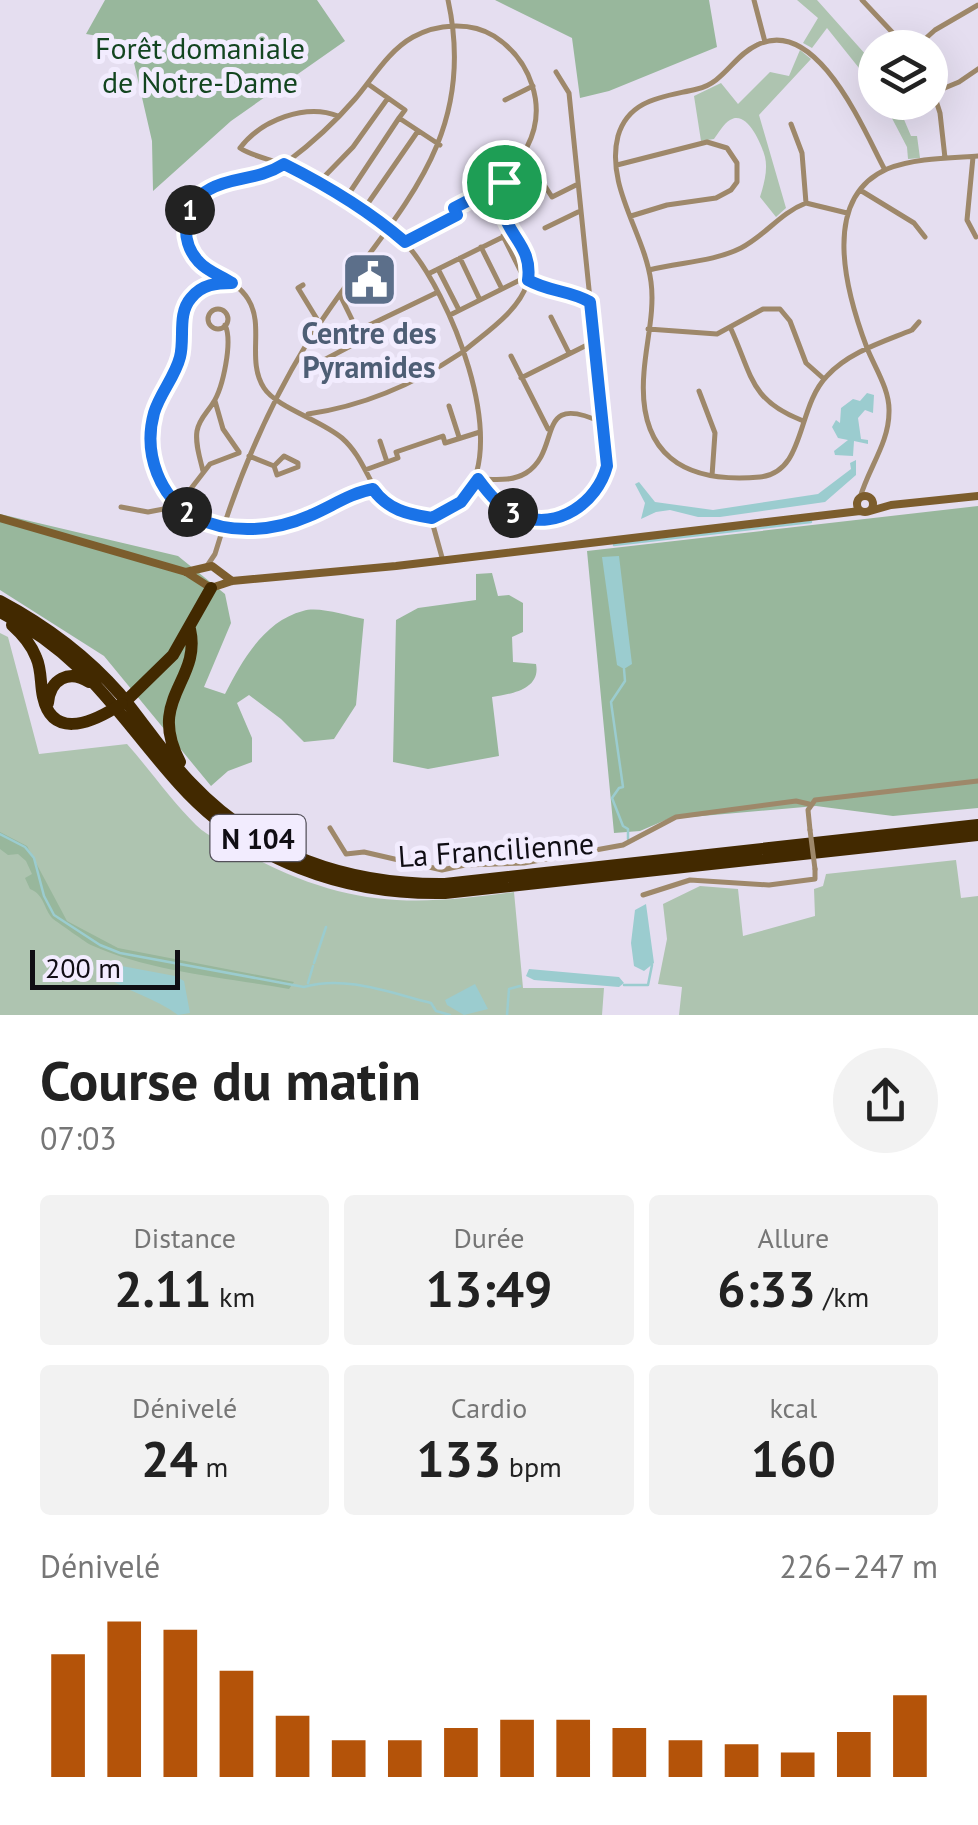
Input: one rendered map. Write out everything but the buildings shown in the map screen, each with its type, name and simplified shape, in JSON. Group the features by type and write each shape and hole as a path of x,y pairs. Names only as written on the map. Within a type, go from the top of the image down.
{"highway":[{"path":"0,614 20,632 36,655 44,700 51,715 60,723 74,725 112,710 164,666 190,630 209,580"},
{"name":"La Francilienne","path":"0,601 43,626 96,669 201,792 236,824 286,854 362,878 414,884 512,877 978,825"},
{"name":"La Francilienne","path":"0,614 59,649 90,676 112,710 190,796 227,828 298,869 340,883 380,890 445,893 978,835"},
{"path":"190,630 192,654 170,702 168,722 176,756 201,792"},
{"path":"51,715 49,691 58,680 69,676 86,679 112,710"}],"street":[{"path":"209,580 223,526 273,400 440,145 456,68 448,0"},
{"path":"754,0 765,42"},
{"path":"862,0 893,30"},
{"path":"936,30 978,6"},
{"path":"338,116 312,110 300,112 255,134 240,148 284,164 320,181 405,242 450,315 464,351 480,432 478,479 461,502 432,518 395,510 382,501 344,440 308,414 273,400 264,388 254,362 255,315 244,294 201,264 189,247 186,224 193,204 210,189 264,175 284,164 338,116 410,39 454,26 485,31 521,62 532,86 534,126 525,151 504,182 500,206 507,234 526,279 548,290 574,293 590,302"},
{"path":"885,170 826,69 792,43 765,42 748,50 716,82 634,107 619,134 617,164 649,270 652,301 643,378 647,423 656,444 670,461 689,472 757,477 781,470 792,458 802,420 824,379 838,365 912,330 920,322"},
{"path":"948,86 978,69"},
{"path":"478,479 496,501 520,516 551,519 588,500 603,480 607,466 569,93 556,72"},
{"path":"346,198 405,110 368,84"},
{"path":"505,100 532,86"},
{"path":"320,181 353,147 388,98"},
{"path":"400,118 440,145"},
{"path":"939,120 945,158"},
{"path":"791,124 802,153 806,203"},
{"path":"364,210 418,131"},
{"path":"617,164 707,142 727,148 737,163 737,182 724,196 667,205 631,216"},
{"path":"865,503 865,481 885,438 889,412 885,391 855,313 844,235 846,213 860,190 885,170 976,156 967,220 976,236"},
{"path":"541,180 552,197 576,185"},
{"path":"405,242 457,215 454,208 504,182"},
{"path":"860,190 914,223 925,238"},
{"path":"649,270 721,257 745,246 783,214 806,203 846,213"},
{"path":"545,228 579,211"},
{"path":"428,274 507,234"},
{"path":"308,414 340,410 383,396 440,368 506,314 520,298 528,256 507,234"},
{"path":"482,247 502,288"},
{"path":"460,258 480,300"},
{"path":"438,270 459,310"},
{"path":"450,315 526,279"},
{"path":"232,283 200,289 185,306 180,356 154,412 150,444 163,487 198,519 252,529 291,523 373,489"},
{"path":"303,286 298,288 320,324"},
{"path":"357,331 438,292"},
{"path":"322,361 362,340 340,296"},
{"path":"648,329 703,335 731,329 763,309 780,309 790,321 806,363 824,379"},
{"path":"550,317 569,353"},
{"path":"225,325 229,344 215,402 223,430 239,453"},
{"path":"731,329 759,394 778,411 802,420"},
{"path":"522,378 594,341"},
{"path":"510,356 548,430"},
{"path":"698,391 715,432 712,476"},
{"path":"203,471 196,444 197,428 204,412 215,402"},
{"path":"449,406 459,438"},
{"path":"478,479 511,479 524,474 542,456 548,430 562,415 574,412 604,422"},
{"path":"365,470 398,458 396,452 443,436 445,443 480,432"},
{"path":"380,441 387,462"},
{"path":"122,506 158,511 176,502 203,471 220,459 239,453 274,466"},
{"path":"284,456 298,463 298,467 282,476 274,472 274,466 284,456"},
{"path":"0,518 209,580 232,580 443,560 845,510 865,503 891,505 978,496"},
{"path":"432,518 443,560"},
{"path":"330,828 346,854 364,852 450,870 465,865 524,864 623,846 676,817 796,802 809,804 814,800 978,780"},
{"path":"643,894 690,880 747,885 815,879 809,804"}],"shaded area":[{"path":"797,0 817,0 858,46 858,67 827,28 812,48 803,43 818,18"},
{"path":"800,50 811,59 759,115 786,208 776,217 760,197 766,162 753,130 736,118 714,139 701,141 694,96 721,83 738,104 770,72 789,76"},
{"path":"893,120 904,120 911,136 917,136 920,158 908,159 907,147"},
{"path":"867,393 874,395 873,413 865,410 858,418 861,439 868,440 868,444 854,441 853,456 835,455 834,451 848,440 838,438 832,427 836,420 840,423 841,408 853,399 860,401"},
{"path":"856,460 856,475 825,502 720,517 698,517 670,510 641,519 645,503 635,484 639,482 655,502 713,510 818,494 851,469 850,463"},
{"path":"619,556 632,664 624,669 617,665 602,557"},
{"path":"0,633 8,637 39,754 127,744 201,830 316,884 347,893 409,900 514,892 523,988 604,988 602,1015 0,1015"},
{"path":"956,860 961,898 978,896 978,1015 679,1015 682,987 658,984 667,939 663,904 700,886 738,889 743,936 815,916 814,889 823,886 826,874"},
{"path":"646,904 654,963 644,971 634,966 631,943 635,910"},
{"path":"111,964 184,981 190,1013 178,1015 106,977"},
{"path":"529,969 619,977 624,983 619,987 534,980 526,976"},
{"path":"475,984 488,1009 464,1015 447,1005 445,1000"}],"green space":[{"name":"Forêt domaniale de Notre-Dame","path":"105,0 317,0 345,41 231,121 153,191 152,141 129,41 86,34"},
{"path":"495,0 709,0 717,47 609,91 580,98 572,38"},
{"path":"978,506 978,808 893,816 816,806 668,819 640,831 614,833 587,551"},
{"path":"0,514 178,556 225,594 231,623 204,687 225,694 256,644 289,616 317,610 364,619 356,705 334,739 304,742 249,695 237,703 252,738 252,762 228,771 211,786 104,656 0,590"},
{"path":"492,573 498,596 509,595 523,603 523,632 512,637 513,662 536,664 530,685 492,697 499,756 428,769 393,762 396,620 418,608 476,600 476,574"},
{"path":"0,832 27,846 67,921 118,948 294,982 289,989 188,973 138,962 91,945 53,919 39,895 30,889 25,878 32,874 26,861 18,854 8,855 0,849"}],"waterway":[{"path":"614,545 811,522"},
{"path":"624,669 625,681 611,702 623,787 612,798 623,826 628,829 628,839"},
{"path":"0,834 25,847 34,858 44,896 54,915 100,945 120,953 304,987 336,983 368,987 431,1003 436,1011 450,1015"},
{"path":"314,963 326,927"},
{"path":"624,985 648,985 652,965"},
{"path":"308,983 313,966"},
{"path":"507,1015 509,989 520,986"}],"place":[{"name":"Centre des Pyramides","path":"369,279"}],"route":[{"path":"284,164 320,181 405,242 457,215 454,208 504,182 500,206 510,233 528,256 528,280 548,290 574,293 590,302 607,466 603,480 588,500 563,515 533,519 508,510 478,479 453,509 432,518 395,510 373,489 291,523 252,529 198,519 169,496 153,463 151,428 158,402 180,356 185,306 200,289 232,283 201,264 189,247 188,216 197,198 220,185 252,179 284,164"}]}
